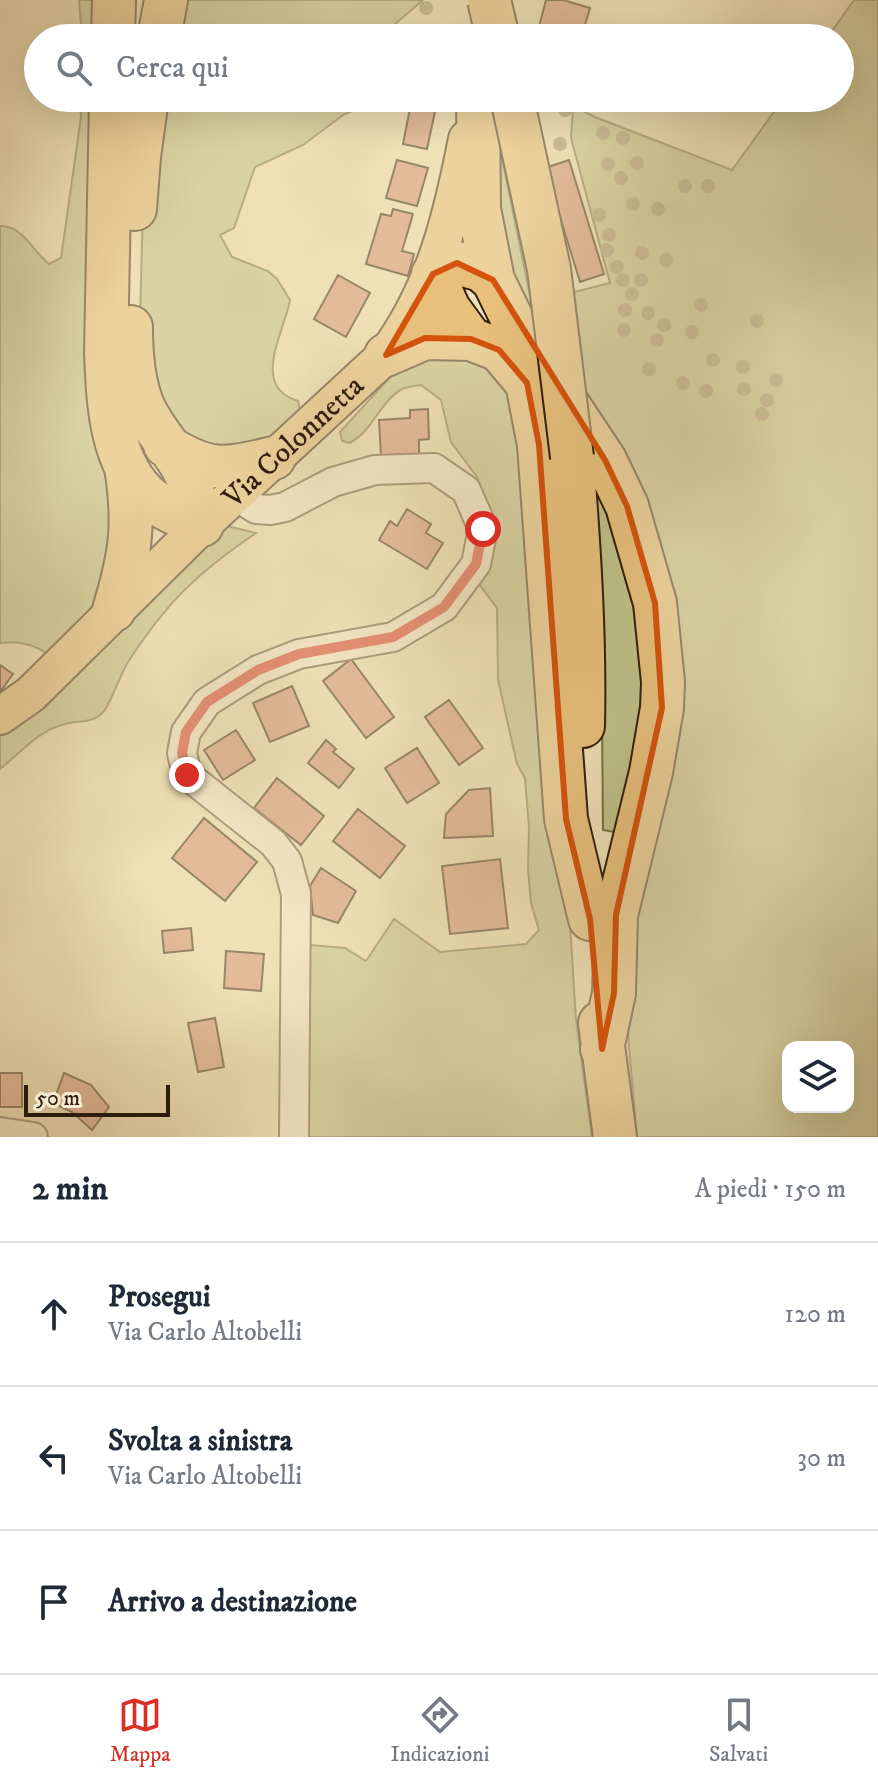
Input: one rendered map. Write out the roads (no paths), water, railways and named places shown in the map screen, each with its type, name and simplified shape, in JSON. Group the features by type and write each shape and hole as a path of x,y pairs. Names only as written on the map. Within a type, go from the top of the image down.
{"highway":[{"path":"113,24 114,0"},
{"path":"162,24 166,0"},
{"path":"489,0 495,24"},
{"path":"111,112 107,385 116,438 132,480 153,501 202,525"},
{"path":"145,112 131,263 131,348 142,403 165,445 181,464 202,525"},
{"path":"476,112 479,209 493,280 514,323 605,460 627,506 655,603 663,682 662,708 651,772 616,915 614,993 602,1049"},
{"path":"515,112 549,269 572,457 582,579 585,665 582,790 590,919 602,1049 615,1137"},
{"path":"471,339 449,309 433,274 457,263 481,270 493,280"},
{"path":"386,355 425,338 471,339 499,350 527,383 539,445 566,819 590,919"},
{"path":"165,445 201,465 218,468 274,458"},
{"path":"114,610 132,534 132,505 126,467"}],"main road":[{"path":"492,24 498,0"},
{"name":"Via Colonnetta","path":"0,716 31,694 202,525 386,355 402,334 433,274 452,215 473,112"}],"street":[{"path":"234,495 256,509 270,510 285,507 333,482 375,470 434,468 466,490 483,529 476,564 444,607 393,637 299,654 258,670 207,702 186,732 182,753 187,775 273,843 287,861 296,894 294,1137"},
{"path":"0,1132 33,1137"}]}
